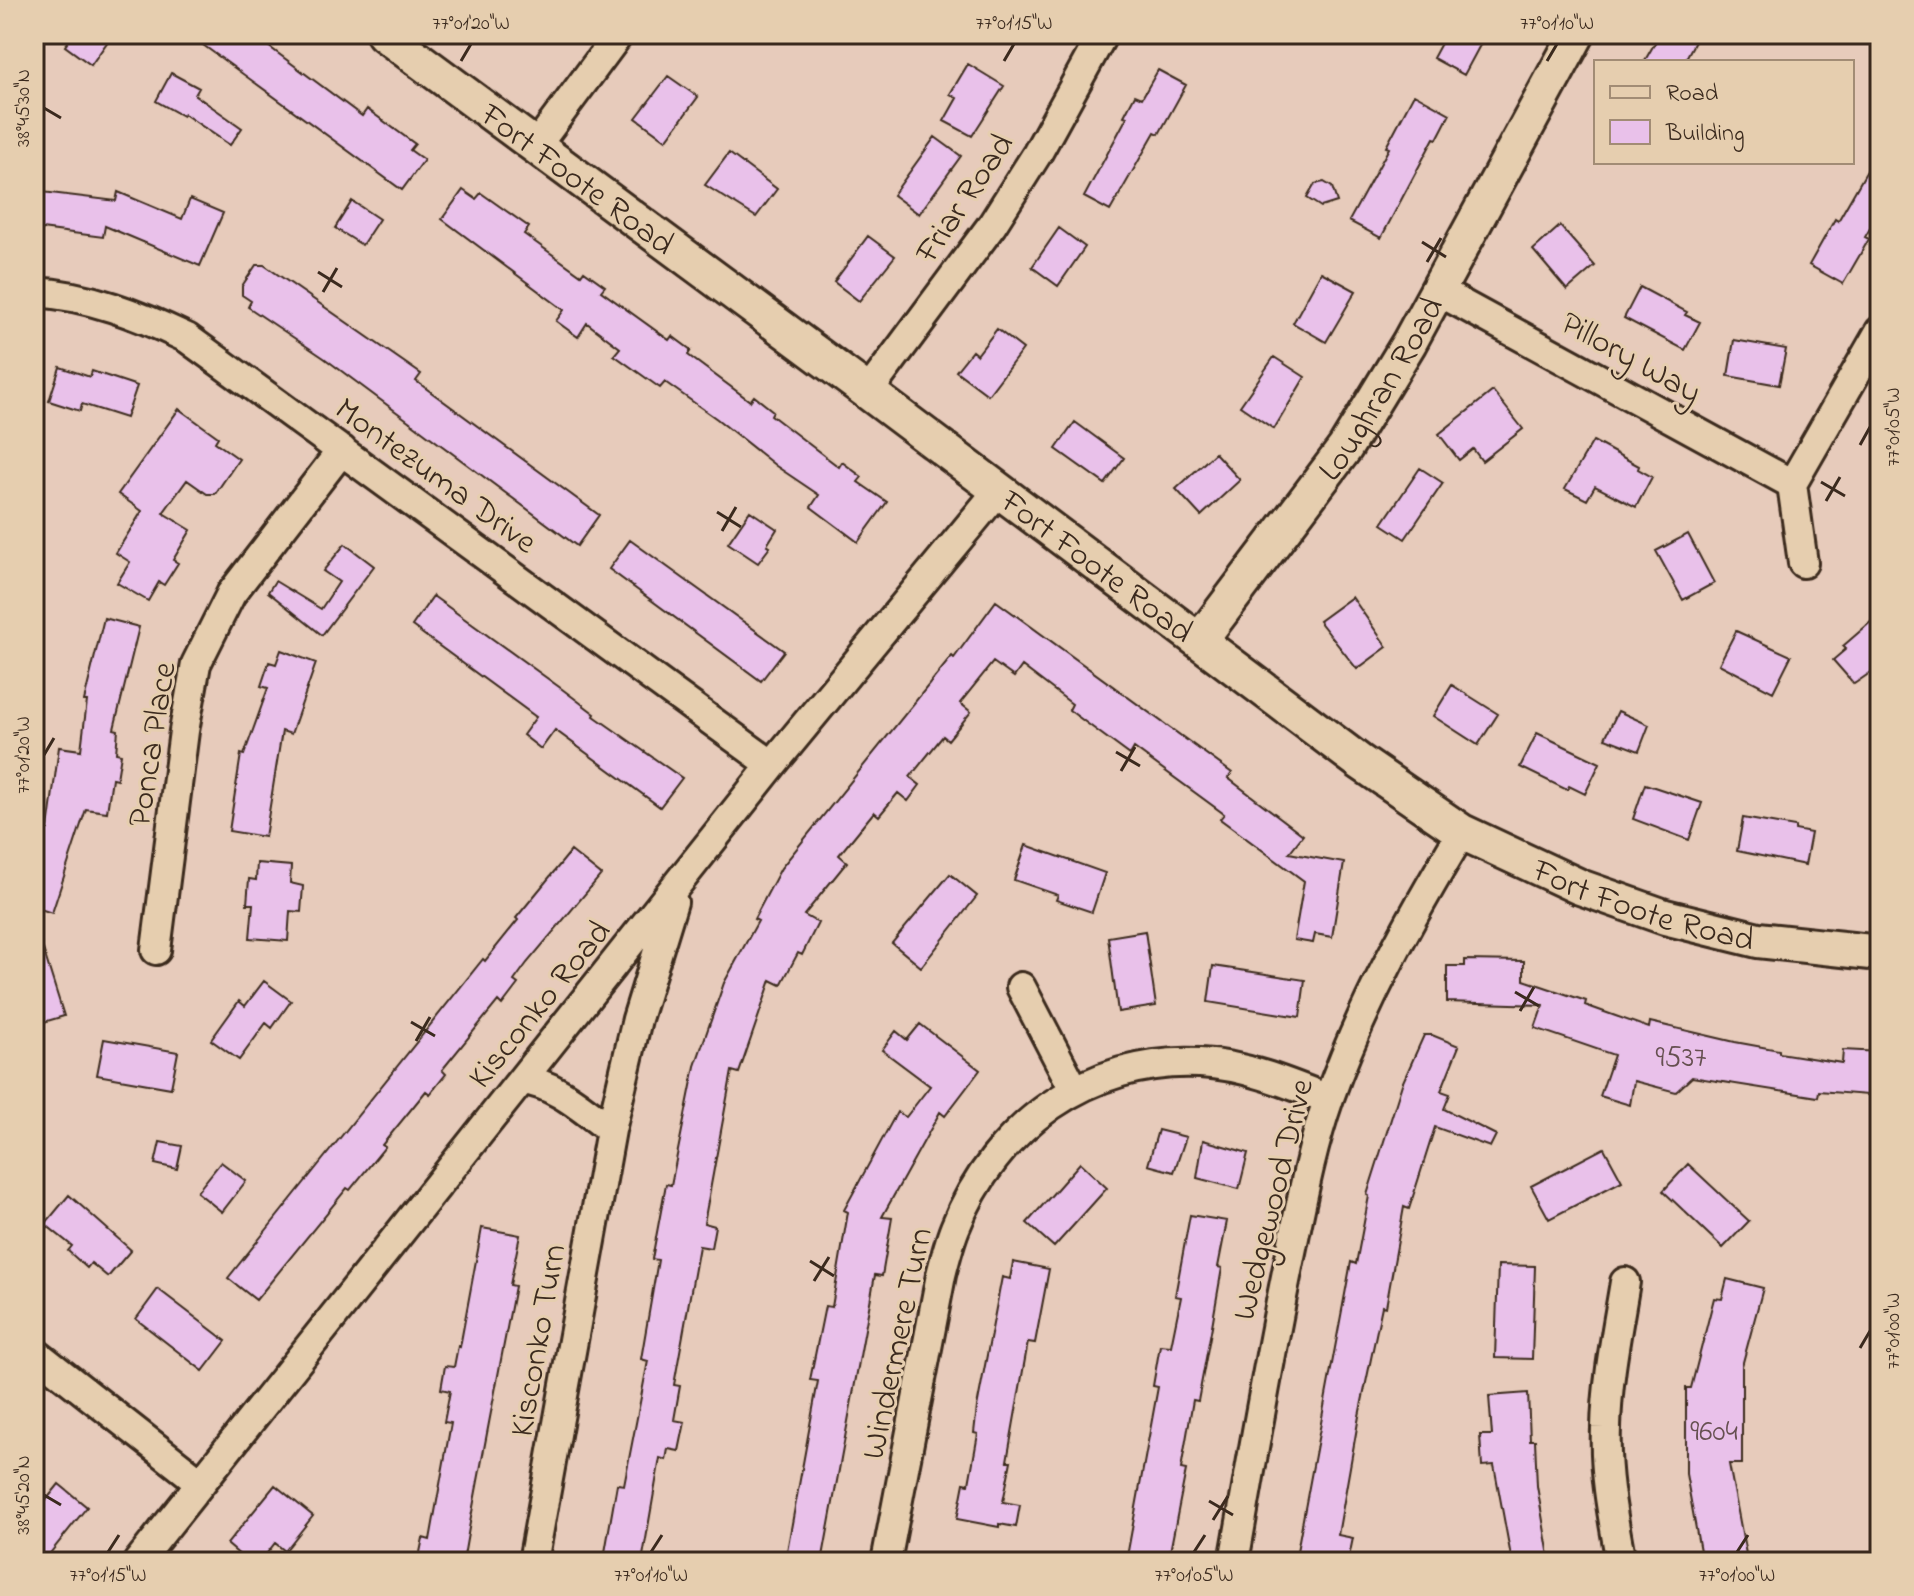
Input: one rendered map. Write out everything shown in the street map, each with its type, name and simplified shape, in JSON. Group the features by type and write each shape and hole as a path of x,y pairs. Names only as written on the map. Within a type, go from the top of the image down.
{"street":[{"name":"Fort Foote Road","path":"384,34 868,392 1360,762 1462,832 1580,887 1665,917 1758,940 1880,953"},
{"path":"536,146 619,34"},
{"name":"Friar Road","path":"868,392 992,225 1037,154 1103,34"},
{"name":"Loughran Road","path":"1200,640 1345,448 1409,343 1577,34"},
{"name":"Pillory Way","path":"1438,291 1792,484"},
{"name":"Montezuma Drive","path":"34,292 57,293 111,307 150,320 187,338 772,765"},
{"path":"1803,563 1792,484 1880,331"},
{"name":"Ponca Place","path":"156,950 184,731 196,664 231,594 342,450"},
{"name":"Kisconko Road","path":"138,1562 772,765 998,491"},
{"name":"Wedgewood Drive","path":"1234,1562 1304,1190 1328,1099 1397,944 1462,832"},
{"name":"Kisconko Turn","path":"533,1562 611,1130 637,1019 677,887"},
{"path":"1021,987 1074,1089"},
{"name":"Windermere Turn","path":"886,1562 941,1275 954,1228 972,1192 1015,1133 1074,1089 1114,1074 1149,1067 1201,1063 1242,1070 1328,1099"},
{"path":"522,1080 536,1081 555,1091 611,1130"},
{"path":"1621,1562 1611,1504 1605,1432 1609,1373 1625,1282"},
{"path":"34,1352 201,1483"}],"building":[{"path":"74,34 113,34 91,65 65,46"},
{"path":"188,34 252,34 362,116 367,109 415,144 410,150 424,160 402,190"},
{"path":"1446,34 1486,34 1464,75 1433,58"},
{"path":"1660,34 1699,34 1685,60 1645,60"},
{"path":"968,64 1004,86 972,136 944,121 957,98 950,94"},
{"path":"1158,70 1186,85 1110,211 1084,197 1127,117 1124,116 1135,95 1142,98"},
{"path":"171,73 199,88 195,95 242,128 230,145 184,114 156,101"},
{"path":"668,76 698,97 666,140 636,118"},
{"path":"1414,94 1450,114 1381,238 1349,221"},
{"path":"935,137 961,156 919,214 893,195"},
{"path":"1880,148 1880,211 1865,237 1869,239 1843,284 1809,265"},
{"path":"729,153 777,189 756,217 705,185"},
{"path":"1324,182 1332,187 1337,202 1321,207 1307,198 1315,184"},
{"path":"463,190 476,199 481,193 529,227 524,234 581,275 584,271 605,286 601,291 669,340 672,336 691,350 688,355 750,401 754,396 773,411 771,415 839,467 842,462 862,477 858,482 887,502 858,542 811,507 819,495 665,382 660,388 614,355 620,348 587,323 578,337 556,321 564,310 442,219"},
{"path":"34,191 116,201 118,192 182,219 190,199 223,213 200,266 105,226 103,237 34,228"},
{"path":"352,201 379,219 362,245 335,228"},
{"path":"1560,226 1595,266 1567,290 1533,250"},
{"path":"1059,228 1085,247 1058,286 1032,267"},
{"path":"868,236 895,256 859,301 834,282"},
{"path":"256,265 264,265 421,374 416,381 599,515 577,546 324,358 248,307 251,301 242,295 242,286"},
{"path":"1321,272 1356,291 1326,342 1293,323"},
{"path":"1640,287 1700,322 1685,350 1624,318"},
{"path":"997,329 1023,349 988,395 956,371 972,351 977,355"},
{"path":"1734,340 1786,349 1779,385 1728,376"},
{"path":"1274,357 1305,377 1274,429 1240,406"},
{"path":"60,367 90,377 92,371 137,386 126,418 82,404 80,411 49,401"},
{"path":"1493,391 1523,429 1482,461 1473,449 1459,460 1439,434"},
{"path":"179,409 218,437 215,442 239,459 215,494 207,494 187,480 163,513 191,530 173,560 178,563 164,585 159,582 148,601 117,583 130,562 116,553 142,511 118,494"},
{"path":"1075,422 1124,458 1105,484 1056,449"},
{"path":"1593,441 1639,466 1638,469 1652,477 1636,507 1595,486 1587,500 1565,489"},
{"path":"1215,453 1240,480 1201,516 1176,489"},
{"path":"1420,468 1443,483 1405,539 1382,524"},
{"path":"750,511 777,529 767,545 770,547 758,563 728,543"},
{"path":"1688,534 1714,583 1683,600 1656,551"},
{"path":"630,540 784,651 761,681 609,569"},
{"path":"345,544 374,566 322,635 268,592 275,581 321,609 339,582 323,571"},
{"path":"433,596 682,778 660,807 555,730 541,749 523,735 536,717 412,626"},
{"path":"1352,597 1387,647 1357,669 1319,621"},
{"path":"996,601 1232,773 1228,778 1303,835 1289,853 1344,863 1332,937 1315,934 1313,943 1294,940 1304,881 1220,819 1224,814 1134,748 1130,755 1069,710 1072,704 1022,666 1014,677 993,662 960,703 971,712 948,740 943,736 910,777 920,785 908,801 898,793 879,816 874,812 839,855 847,862 804,915 818,923 802,955 798,953 781,985 771,980 739,1073 732,1071 704,1223 715,1226 711,1248 699,1246 674,1385 680,1386 674,1420 685,1422 679,1451 668,1449 666,1460 660,1458 642,1562 604,1558 617,1484 624,1485 648,1361 641,1359 658,1260 652,1259 666,1184 671,1185 695,1066 724,983 758,921 754,919 781,868 952,656 954,658"},
{"path":"1880,614 1880,666 1854,684 1833,660 1846,649 1843,646"},
{"path":"104,618 139,627 114,729 118,730 116,753 121,754 117,779 112,778 107,812 86,809 52,913 34,907 34,851 42,827 48,829 59,747 81,750 87,701 84,701"},
{"path":"1736,631 1791,656 1773,692 1719,664"},
{"path":"281,650 316,663 291,734 282,731 265,837 229,831 241,754 244,755 268,688 261,686 269,662 276,664"},
{"path":"1452,685 1498,714 1478,745 1433,716"},
{"path":"1618,711 1649,725 1639,751 1605,738"},
{"path":"1537,733 1600,763 1585,794 1569,786 1567,790 1520,767"},
{"path":"1645,784 1702,803 1689,840 1633,819"},
{"path":"1743,818 1795,827 1795,830 1811,833 1805,865 1737,851"},
{"path":"1026,845 1105,873 1092,912 1056,900 1058,895 1014,880"},
{"path":"571,851 601,875 527,963 514,981 518,984 502,1005 498,1001 442,1070 446,1074 430,1094 426,1091 382,1145 385,1147 350,1190 347,1188 256,1300 228,1278"},
{"path":"257,863 291,866 290,883 303,886 301,912 290,911 288,941 250,938 253,904 247,904 249,879 256,880"},
{"path":"950,874 977,896 921,967 892,943"},
{"path":"1145,931 1156,1006 1118,1012 1108,937"},
{"path":"34,936 39,936 64,1016 34,1025"},
{"path":"1465,960 1524,961 1524,980 1586,1001 1585,1005 1649,1028 1650,1022 1779,1050 1779,1053 1842,1063 1843,1050 1880,1052 1880,1096 1819,1091 1818,1097 1692,1077 1676,1092 1634,1081 1630,1105 1600,1096 1614,1055 1535,1028 1543,1005 1447,1002 1447,966 1465,966"},
{"path":"1213,966 1305,980 1300,1017 1208,1002"},
{"path":"264,981 291,1001 272,1028 266,1023 239,1060 211,1040 239,1001 245,1006"},
{"path":"920,1024 980,1070 945,1116 940,1112 882,1217 892,1218 882,1276 875,1275 822,1562 785,1562 818,1381 810,1380 825,1306 832,1307 848,1212 844,1210 897,1112 906,1117 930,1086 882,1050 896,1031 907,1040"},
{"path":"1424,1035 1459,1046 1441,1091 1450,1094 1444,1109 1496,1135 1490,1147 1435,1127 1409,1209 1404,1207 1386,1307 1382,1306 1359,1416 1338,1535 1353,1538 1348,1562 1295,1562 1351,1262 1356,1264 1367,1195 1402,1084"},
{"path":"104,1039 178,1052 171,1088 97,1075"},
{"path":"1158,1130 1186,1137 1174,1172 1148,1165"},
{"path":"1203,1140 1248,1153 1239,1189 1197,1178"},
{"path":"160,1142 182,1146 177,1169 155,1164"},
{"path":"1604,1148 1622,1181 1549,1219 1531,1186"},
{"path":"221,1162 246,1181 222,1212 197,1192"},
{"path":"1080,1163 1107,1188 1054,1247 1027,1223"},
{"path":"1688,1164 1749,1221 1723,1248 1663,1191"},
{"path":"69,1195 131,1250 108,1277 91,1263 87,1268 68,1251 72,1246 45,1224"},
{"path":"1190,1215 1227,1221 1218,1267 1222,1268 1212,1326 1198,1401 1193,1400 1181,1469 1186,1470 1168,1562 1126,1562 1158,1387 1153,1386 1160,1345 1171,1346 1181,1297 1175,1296"},
{"path":"482,1228 520,1235 510,1285 515,1286 463,1562 418,1562 423,1538 430,1540 451,1423 444,1422 450,1391 441,1389 445,1366 454,1367 460,1347"},
{"path":"1013,1262 1049,1269 1035,1343 1028,1342 1007,1461 1011,1461 1003,1502 1020,1505 1016,1527 999,1524 999,1527 957,1519 964,1483 969,1484 978,1434 974,1433 977,1407 1002,1277 1010,1279"},
{"path":"1498,1265 1535,1266 1532,1359 1495,1358"},
{"path":"1727,1279 1763,1288 1742,1366 1742,1464 1729,1464 1746,1554 1702,1562 1686,1474 1686,1388 1691,1388 1714,1298 1722,1299"},
{"path":"158,1289 226,1341 203,1371 136,1319"},
{"path":"1528,1393 1530,1440 1535,1440 1537,1486 1550,1562 1512,1562 1494,1465 1482,1466 1480,1435 1492,1435 1489,1396"},
{"path":"59,1484 87,1507 43,1562 34,1562 34,1515"},
{"path":"275,1485 313,1516 285,1551 275,1543 260,1562 248,1562 227,1544"}]}
